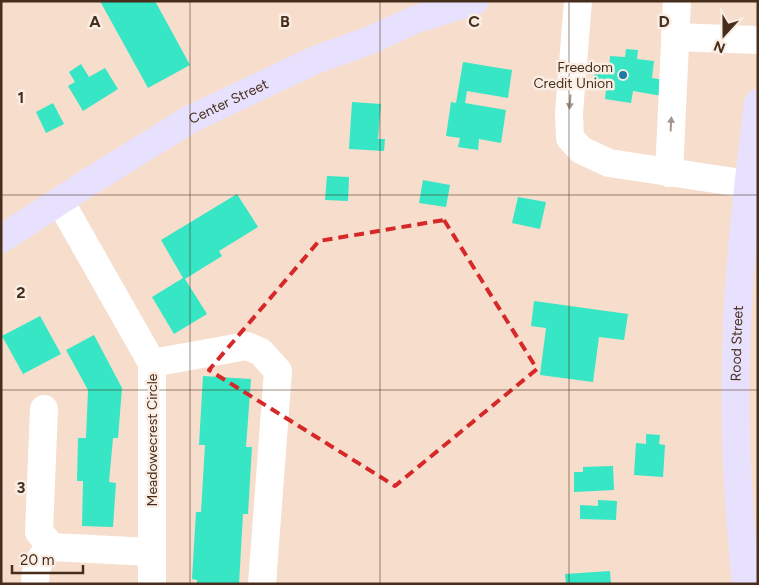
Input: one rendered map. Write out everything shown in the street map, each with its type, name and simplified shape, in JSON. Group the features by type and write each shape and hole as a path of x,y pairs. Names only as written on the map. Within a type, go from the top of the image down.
{"main road":[{"name":"Center Street","path":"1,239 189,120 315,60 371,40 414,20 475,1"},
{"name":"Rood Street","path":"746,584 738,488 737,316 748,184 758,103"}],"street":[{"path":"578,1 569,114 570,138 581,150 609,163 748,184"},
{"path":"669,173 677,1"},
{"path":"675,37 758,40"},
{"name":"Meadowecrest Circle","path":"60,201 152,363 152,584"},
{"path":"152,363 247,346 262,352 278,371 262,584"},
{"path":"44,409 39,532 52,547"},
{"path":"35,584 35,570 44,552 52,547 152,552"}],"highlighted area":[{"path":"444,220 537,369 395,486 209,370 319,241"}],"building":[{"path":"100,1 155,1 190,65 148,88"},
{"name":"Freedom Credit Union","path":"626,49 638,50 637,59 654,61 652,78 664,80 662,96 633,91 631,103 605,99 606,90 593,88 596,63 601,64 600,70 609,71 610,56 625,57"},
{"path":"463,62 512,70 508,98 467,91 465,103 506,110 501,143 479,139 478,150 458,147 460,138 446,136 451,102 456,103"},
{"path":"81,64 89,77 105,68 118,89 83,111 68,86 75,82 69,72"},
{"path":"352,102 381,104 378,139 385,139 384,151 349,149"},
{"path":"53,103 64,124 46,133 36,112"},
{"path":"327,176 349,177 348,201 325,200"},
{"path":"423,180 450,185 446,207 419,203"},
{"path":"237,194 258,227 219,251 222,256 185,279 207,314 174,334 152,297 183,278 161,240"},
{"path":"518,197 546,202 540,229 512,223"},
{"path":"534,301 628,314 624,340 599,337 593,382 540,375 546,328 531,326"},
{"path":"40,316 61,354 23,374 2,336"},
{"path":"94,335 122,388 118,438 113,438 109,482 116,483 113,527 82,526 83,481 77,481 78,438 86,438 88,390 66,350"},
{"path":"203,376 251,379 246,447 252,447 248,514 243,514 239,584 197,584 197,580 192,579 196,512 201,512 205,445 199,445"},
{"path":"646,434 660,435 659,444 665,445 663,477 634,475 636,443 646,444"},
{"path":"613,466 614,490 574,492 574,472 583,472 583,467"},
{"path":"598,500 617,501 616,520 580,519 580,505 598,506"},
{"path":"610,571 611,584 566,584 565,574"}],"place":[{"name":"Freedom Credit Union","path":"623,75"}]}
